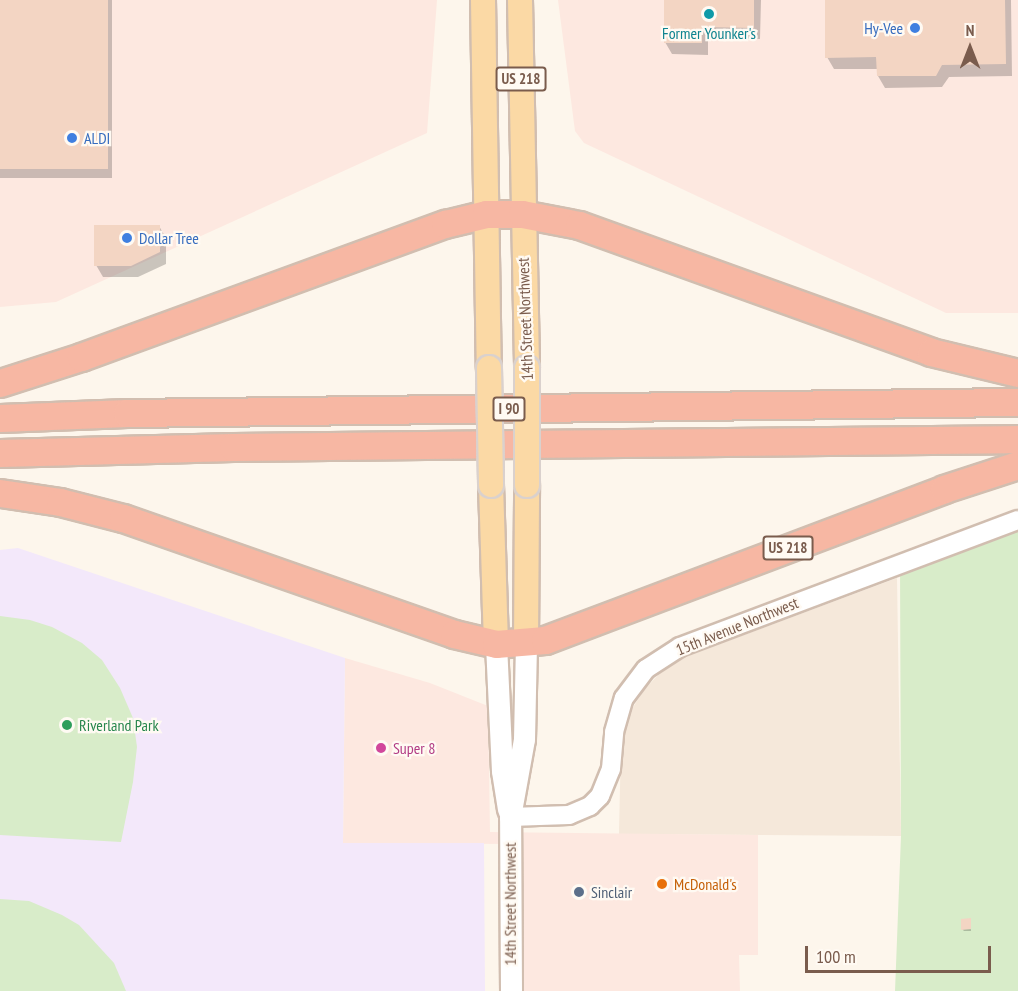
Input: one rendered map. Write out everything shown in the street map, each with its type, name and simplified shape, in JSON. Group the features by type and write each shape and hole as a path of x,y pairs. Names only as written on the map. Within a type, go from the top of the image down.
{"highway":[{"path":"0,383 81,357 408,236 486,214 522,214 579,225 931,352 1018,373"},
{"name":"I 90","path":"0,418 127,413 1018,402"},
{"name":"I 90","path":"0,453 233,447 1018,439"},
{"name":"US 218","path":"496,644 545,640 944,489 1018,465"},
{"path":"0,493 60,502 123,518 454,634 496,644"}],"main road":[{"name":"14th Street Northwest","path":"483,0 491,485 502,771 510,817 511,991"},
{"name":"14th Street Northwest","path":"510,817 524,739 526,643 527,368 522,214 520,0"}],"street":[{"name":"15th Avenue Northwest","path":"510,817 569,815 584,809 600,796 611,769 614,732 624,698 646,669 680,647 1018,520"}],"shaded area":[{"path":"0,0 437,0 427,133 56,302 0,307"},
{"path":"558,0 1018,0 1018,313 946,313 584,143 575,131"},
{"path":"18,548 345,658 343,843 484,843 485,991 0,991 0,550"},
{"path":"897,578 901,836 619,834 621,741 630,712 644,690 659,674 687,656"},
{"path":"345,658 430,683 488,706 490,832 758,835 758,955 739,955 740,991 522,991 521,844 343,843"}],"green space":[{"path":"1018,524 1018,991 895,991 901,836 900,563"},
{"name":"Riverland Park","path":"0,616 30,620 52,627 82,643 102,660 120,688 133,718 137,747 133,782 121,842 0,835"},
{"path":"0,899 29,901 79,925 114,963 126,991 0,991"}],"building":[{"path":"0,0 108,0 108,169 0,169"},
{"name":"Former Younker's","path":"664,0 754,0 754,28 702,27 702,43 664,43"},
{"name":"Hy-Vee","path":"825,0 1005,0 1006,64 942,65 936,76 877,76 876,57 825,58"},
{"name":"Dollar Tree","path":"94,225 160,225 160,252 131,266 94,266"},
{"path":"971,918 971,929 961,930 961,919"}],"place":[{"name":"Former Younker's","path":"709,14"},
{"name":"Hy-Vee","path":"915,28"},
{"name":"ALDI","path":"72,138"},
{"name":"Dollar Tree","path":"127,238"},
{"name":"Riverland Park","path":"67,725"},
{"name":"Super 8","path":"381,748"},
{"name":"McDonald's","path":"662,884"},
{"name":"Sinclair","path":"579,892"}]}
